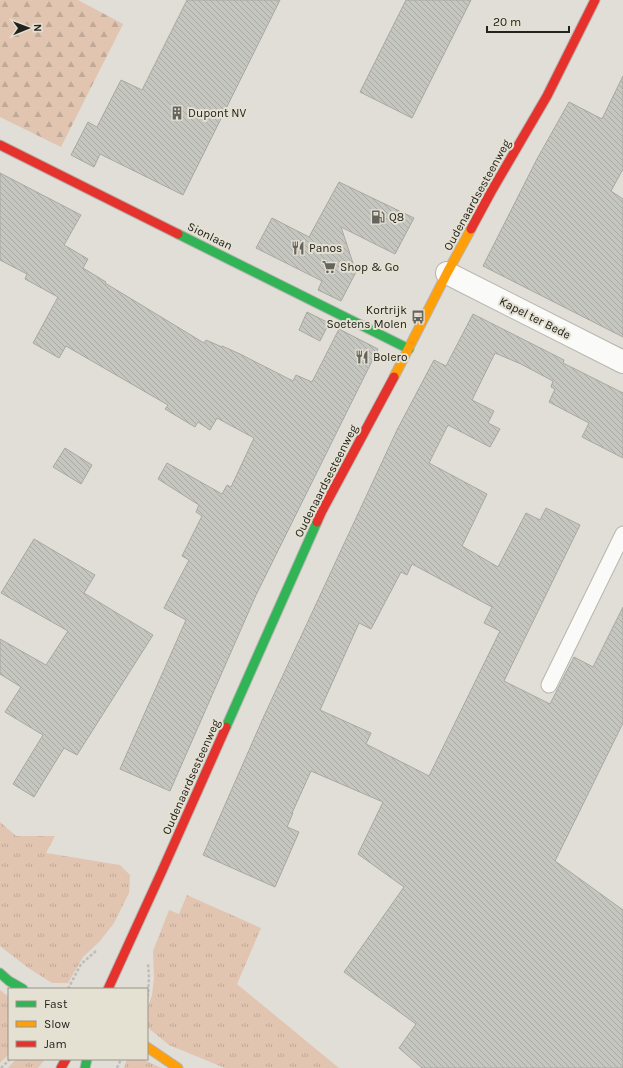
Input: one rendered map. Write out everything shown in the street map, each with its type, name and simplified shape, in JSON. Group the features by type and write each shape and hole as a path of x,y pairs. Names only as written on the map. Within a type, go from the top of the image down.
{"main road":[{"name":"Oudenaardsesteenweg","path":"108,988 322,511 409,349 446,273 547,96 595,0"},
{"name":"Sionlaan","path":"0,145 409,349"},
{"path":"0,973 9,981 21,988"},
{"path":"148,1048 178,1068"}],"street":[{"name":"Kapel ter Bede","path":"446,273 623,362"}],"lane":[{"path":"549,685 623,534"}],"path":[{"path":"1,1068 9,1060"}],"green space":[{"path":"0,0 78,0 123,24 61,147 0,117"},
{"path":"0,822 16,836 55,836 46,853 120,865 130,875 129,893 114,923 100,941 83,957 68,983 52,983 27,967 0,946"},
{"path":"187,895 261,928 237,984 339,1068 225,1068 169,1045 148,1028 148,1007 152,995 154,978 153,951 169,910 179,914"},
{"path":"0,990 8,996 8,1055 0,1063"},
{"path":"15,1060 44,1060 38,1068 8,1068"},
{"path":"127,1060 144,1060 161,1068 124,1068"}],"building":[{"name":"Dupont NV","path":"187,0 280,0 183,195 100,154 94,167 71,155 88,122 97,127 121,80 142,90"},
{"path":"406,0 471,0 412,118 360,92"},
{"path":"623,76 623,169 611,191 623,199 623,337 483,266 537,159 569,102 602,119"},
{"path":"0,173 81,215 64,245 88,259 83,268 204,343 206,340 222,346 293,381 296,375 312,382 339,329 378,349 256,595 170,791 120,769 186,620 164,608 189,560 182,556 202,516 196,512 199,505 158,479 167,463 222,494 227,485 231,487 254,438 217,418 210,430 198,422 195,427 165,409 168,405 66,346 59,358 33,343 58,297 25,279 27,274 0,260"},
{"path":"339,182 414,218 395,254 341,227 356,272 341,301 318,290 322,281 256,248 272,218 309,237"},
{"path":"307,312 329,323 320,341 299,330"},
{"path":"473,314 564,360 563,363 623,393 623,458 582,437 589,423 549,402 555,389 551,387 553,381 521,364 495,353 472,400 494,411 488,423 500,429 490,447 448,425 429,463 487,494 462,546 498,567 526,513 540,520 546,508 580,525 504,681 550,704 574,657 593,667 623,607 623,723 555,861 623,910 623,1068 422,1068 399,1048 416,1024 344,972 404,887 358,854 383,802 311,771 287,827 299,832 275,887 203,855 264,716 397,430 434,360 446,366","holes":["412,564 492,607 484,623 500,631 429,776 366,744 371,733 320,710 359,623 371,629 401,572 407,575"]},
{"path":"65,448 92,465 81,484 53,467"},
{"path":"34,539 95,575 84,593 153,635 77,755 64,748 34,797 13,784 43,735 5,712 21,687 0,674 0,639 46,665 68,631 1,593"}],"traffic: fast":[{"path":"178,234 409,349"},
{"path":"226,727 317,522"},
{"path":"0,973 9,981 21,988"},
{"path":"85,1068 87,1060"}],"traffic: slow":[{"path":"394,377 471,229"},
{"path":"148,1048 178,1068"}],"traffic: jam":[{"path":"471,229 547,96 595,0"},
{"path":"0,145 178,234"},
{"path":"317,522 394,377"},
{"path":"108,988 226,727"},
{"path":"61,1068 65,1060"}],"place":[{"name":"Dupont NV","path":"177,113"},
{"name":"Q8","path":"378,217"},
{"name":"Panos","path":"298,248"},
{"name":"Shop & Go","path":"329,267"},
{"name":"Kortrijk Soetens Molen","path":"418,317"},
{"name":"Bolero","path":"362,357"}]}
